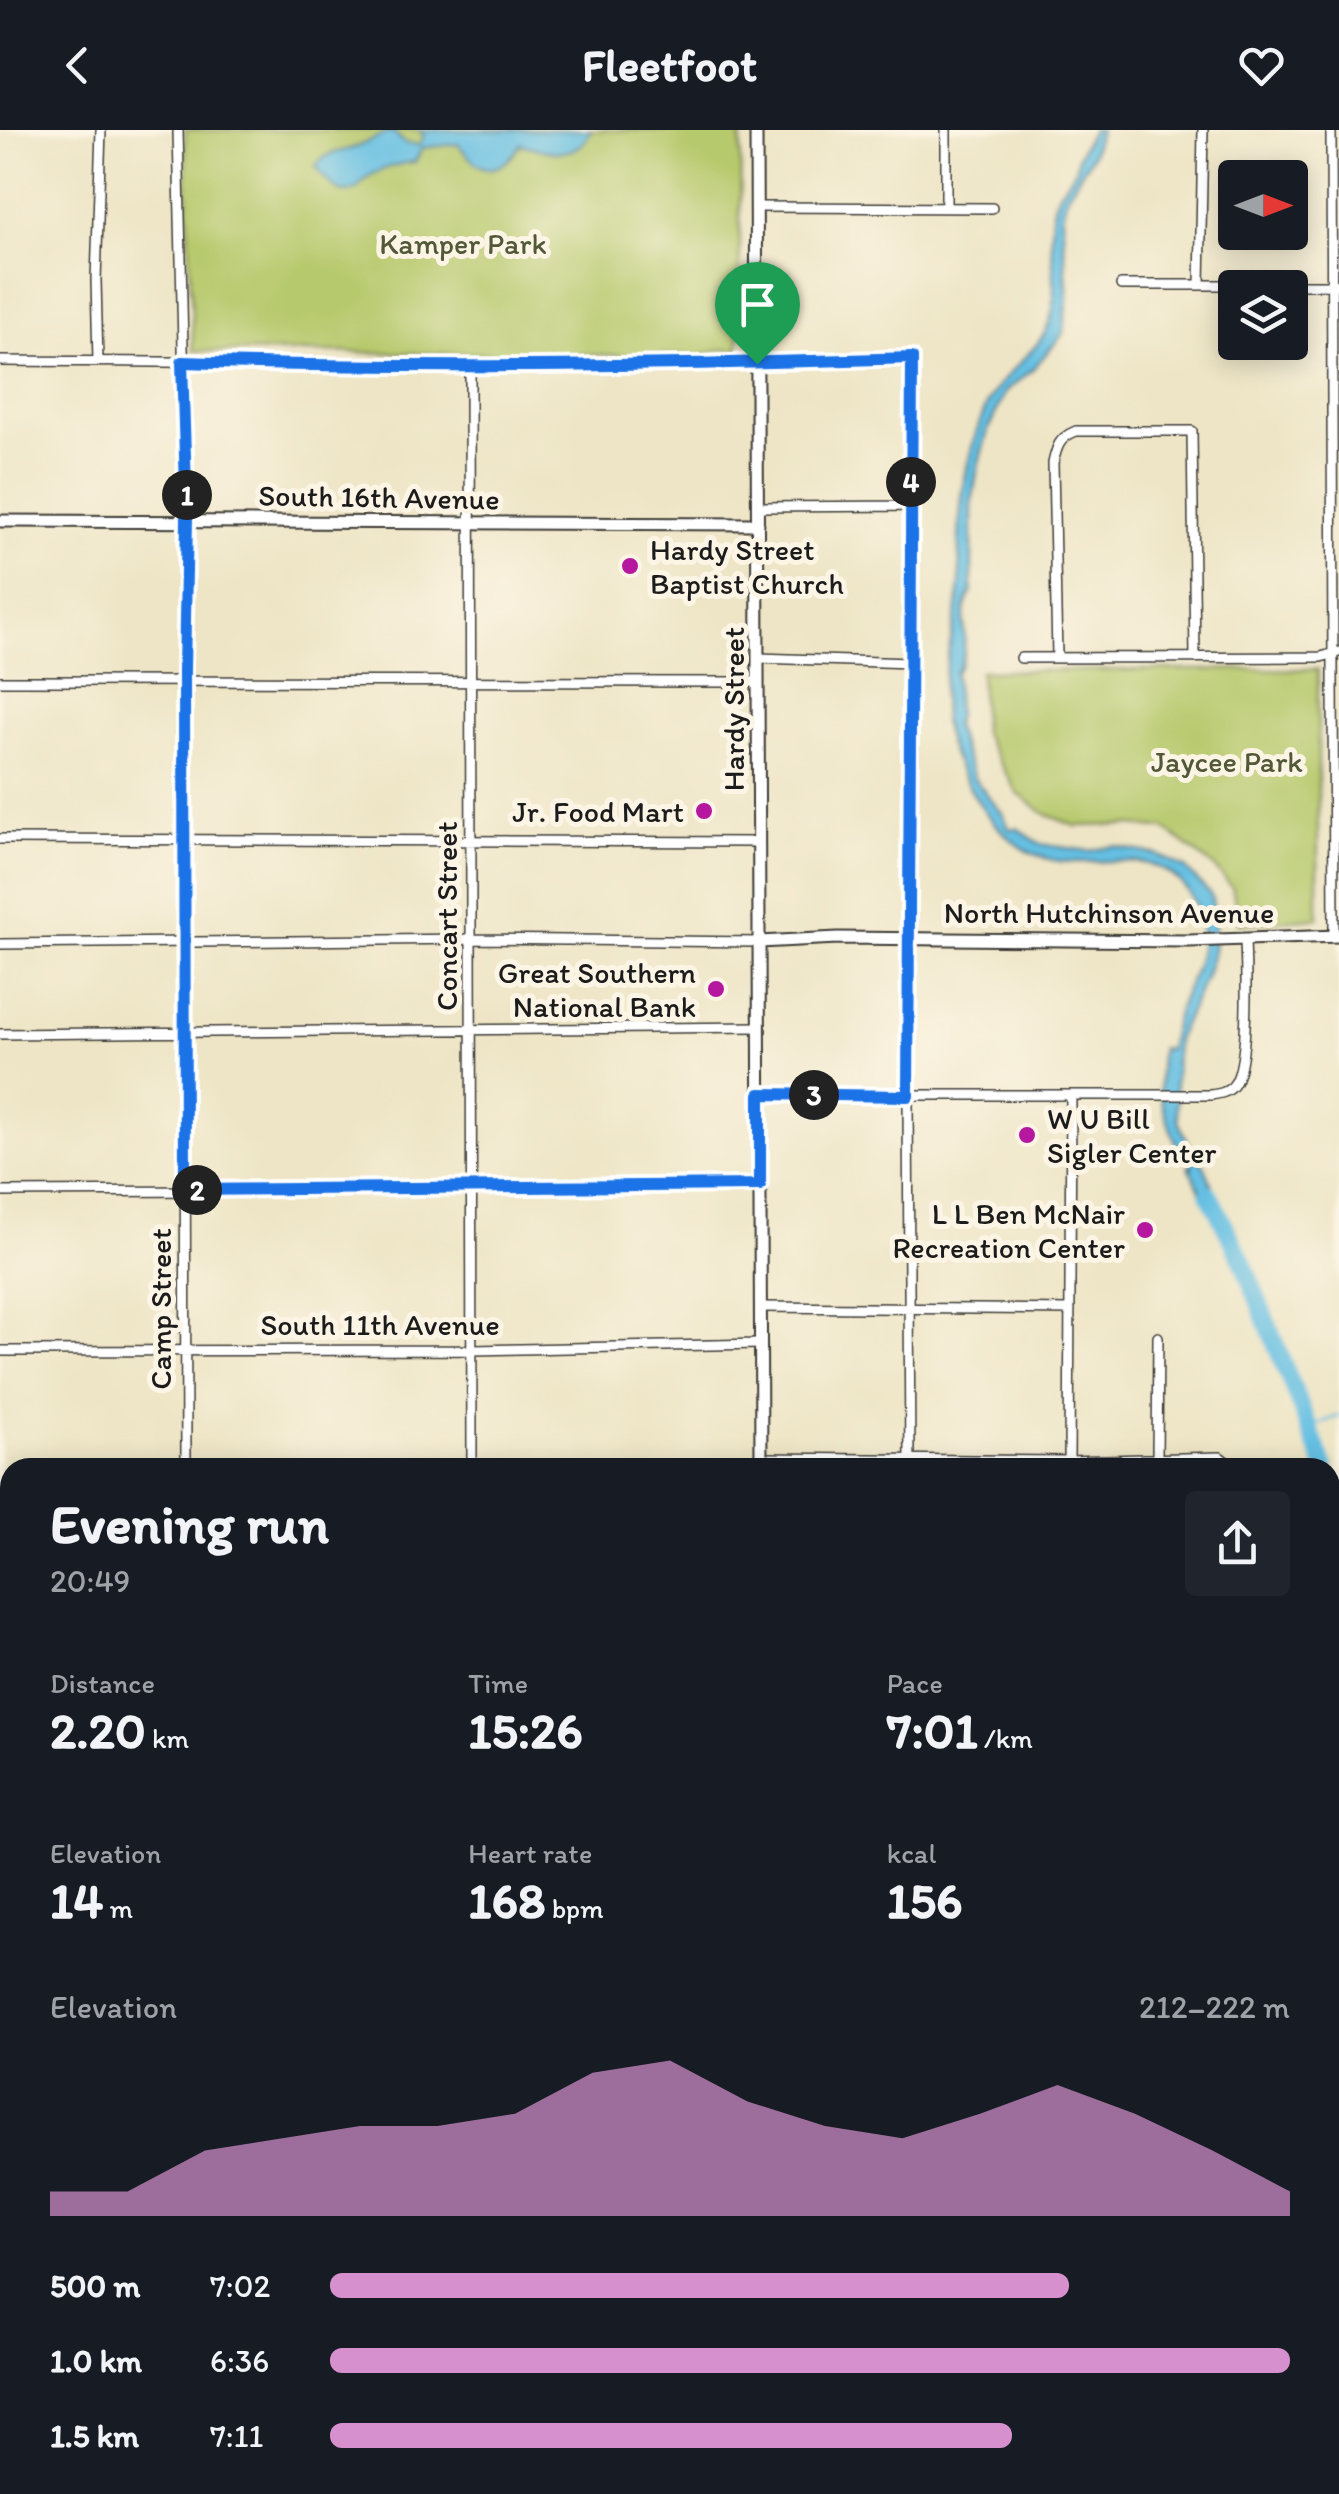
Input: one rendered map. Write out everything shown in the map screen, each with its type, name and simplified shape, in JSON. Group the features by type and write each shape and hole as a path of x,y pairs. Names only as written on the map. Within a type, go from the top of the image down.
{"main road":[{"name":"Hardy Street","path":"756,130 760,1458"},
{"name":"South 16th Avenue","path":"0,521 758,524"},
{"name":"North Hutchinson Avenue","path":"759,942 910,938 1189,942 1336,936"}],"street":[{"path":"98,362 96,280 102,130"},
{"name":"Camp Street","path":"178,130 187,520 186,1458"},
{"path":"946,130 946,206"},
{"path":"1200,285 1203,130"},
{"path":"1331,130 1335,286 1336,936"},
{"path":"757,208 992,208"},
{"path":"1120,285 1335,286"},
{"path":"0,361 757,364 912,358 910,1458"},
{"name":"Concart Street","path":"470,364 472,1458"},
{"path":"1056,657 1053,463 1057,445 1076,431 1192,431 1195,658"},
{"path":"758,507 911,506"},
{"path":"1021,658 1335,653"},
{"path":"758,658 911,662"},
{"path":"0,681 758,682"},
{"path":"0,839 759,842"},
{"path":"0,944 471,939 759,942"},
{"path":"760,1094 1150,1096 1228,1092 1236,1082 1246,1010 1238,940"},
{"path":"0,1034 759,1026"},
{"path":"1070,1458 1072,1095"},
{"path":"0,1192 760,1185"},
{"path":"760,1307 1070,1310"},
{"path":"1158,1336 1157,1458 1221,1458"},
{"name":"South 11th Avenue","path":"0,1350 472,1350 760,1344"}],"green space":[{"name":"Kamper Park","path":"185,130 741,130 739,349 701,356 193,351"},
{"name":"Jaycee Park","path":"1318,669 1318,918 1239,924 1232,887 1212,865 1165,829 1075,826 1047,815 1018,794 983,734 980,671"}],"water":[{"path":"419,130 591,130 570,151 551,152 521,144 505,163 489,168 474,162 458,144 422,148 415,162 378,171 350,192 338,190 316,166 331,154 392,131 405,143 419,145 424,136"},
{"path":"1092,130 1100,130 1091,157 1067,195 1062,215 1068,300 1063,334 1032,370 1006,391 988,430 978,466 972,503 972,592 965,612 964,654 955,673 954,726 974,778 1004,816 1009,829 1017,828 1040,844 1089,851 1114,846 1158,855 1185,868 1211,895 1215,917 1213,953 1176,1040 1175,1083 1178,1121 1196,1159 1204,1165 1220,1215 1211,1214 1189,1166 1193,1167 1187,1151 1178,1147 1160,1087 1161,1048 1168,1049 1200,949 1199,919 1188,892 1179,881 1154,865 1053,860 1014,842 983,809 967,783 953,756 943,714 945,670 960,584 963,488 970,455 992,395 1036,346 1049,324 1054,296 1053,210"}],"waterway":[{"path":"1209,1194 1242,1260 1321,1458"},
{"path":"1311,1431 1339,1416"}],"place":[{"name":"Hardy Street Baptist Church","path":"630,566"},
{"name":"Jr. Food Mart","path":"704,811"},
{"name":"Great Southern National Bank","path":"716,989"},
{"name":"W U Bill Sigler Center","path":"1027,1135"},
{"name":"L L Ben McNair Recreation Center","path":"1145,1230"}],"route":[{"path":"912,358 908,1096 760,1094 760,1185 185,1190 187,520 182,362 757,364 912,358"}]}
